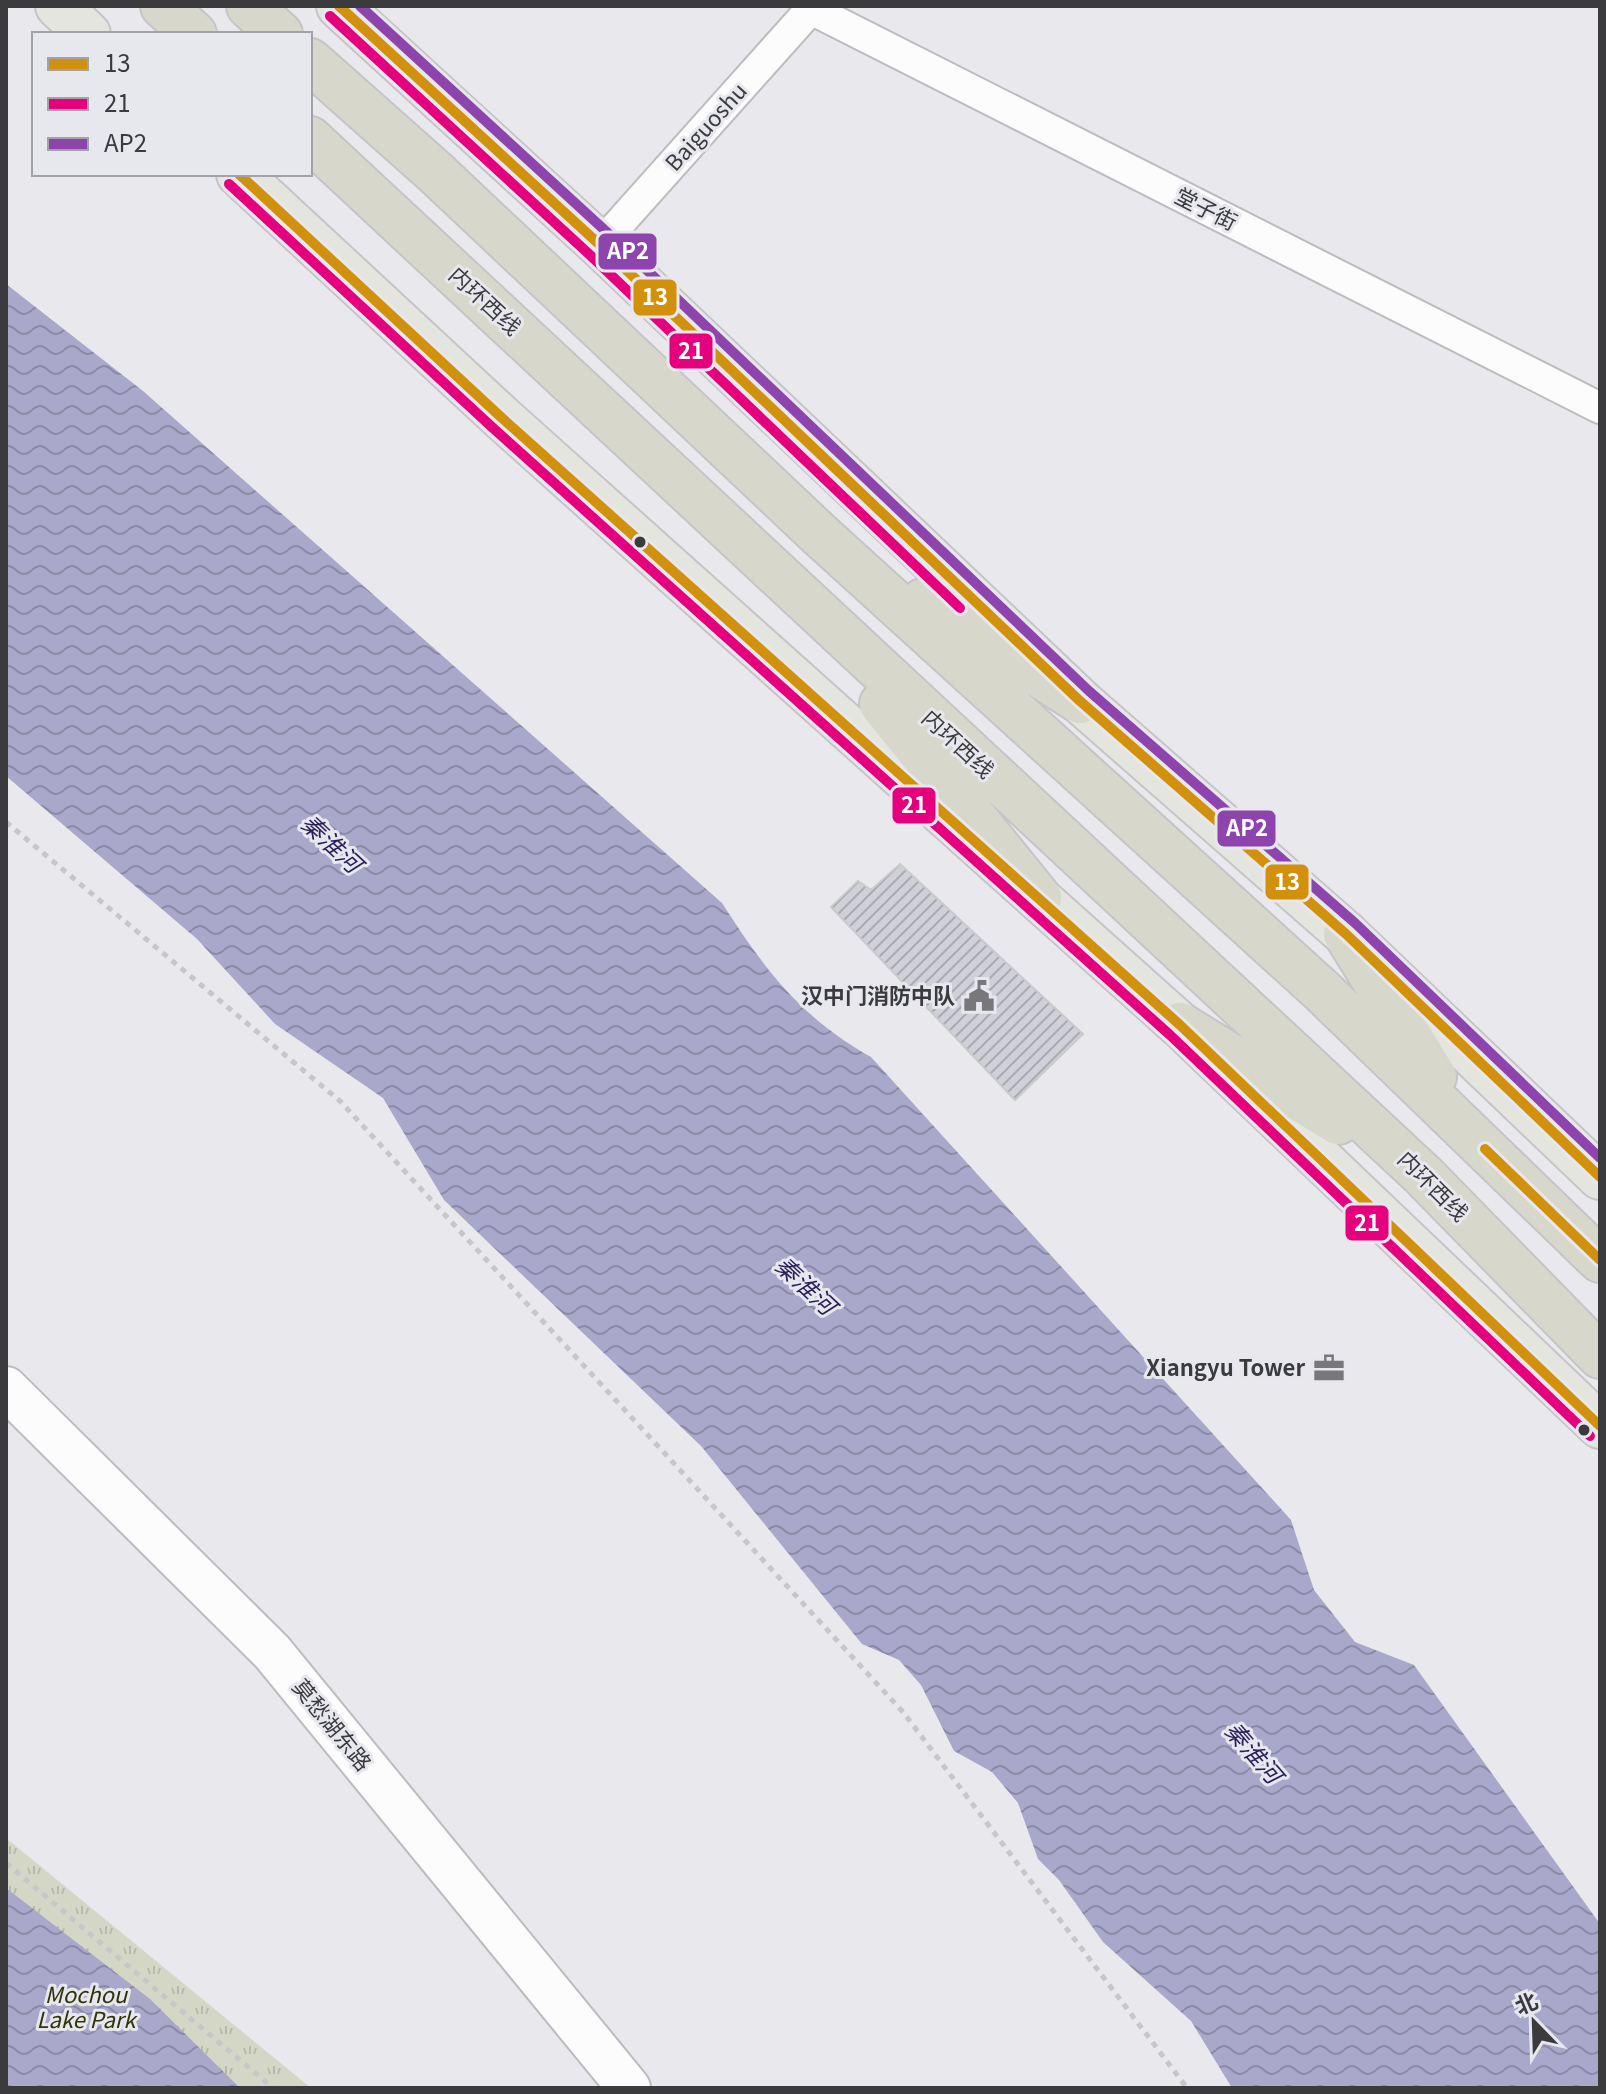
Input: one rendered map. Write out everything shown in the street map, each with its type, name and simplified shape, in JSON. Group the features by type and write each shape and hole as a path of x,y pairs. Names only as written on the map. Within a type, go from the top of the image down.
{"highway":[{"path":"163,6 192,32"},
{"path":"249,6 278,32"},
{"path":"312,63 435,172 820,535 1321,990 1600,1260"},
{"name":"内环西线","path":"312,141 1423,1175 1600,1356"},
{"path":"820,535 1080,701"},
{"path":"782,581 1039,898"},
{"path":"1346,934 1469,1133"},
{"path":"1180,1025 1423,1175"}],"main road":[{"path":"58,6 86,32"},
{"path":"339,6 600,245 1080,701 1346,934 1600,1177"},
{"path":"241,176 502,418 1180,1025 1600,1426"}],"street":[{"name":"Baiguoshu","path":"600,245 811,8"},
{"name":"堂子街","path":"811,8 1600,408"},
{"name":"莫愁湖东路","path":"6,1388 272,1652 629,2088"}],"path":[{"path":"6,822 340,1101 903,1712 1187,2088"},
{"path":"6,1863 273,2088"}],"green space":[{"name":"Mochou Lake Park","path":"6,1838 311,2088 6,2088"}],"water":[{"name":"秦淮河","path":"6,284 143,391 722,903 753,950 786,990 824,1025 871,1057 1291,1520 1314,1590 1355,1642 1414,1665 1600,1924 1600,2088 1232,2088 1191,2021 1103,1942 1059,1880 1038,1859 1018,1803 992,1772 954,1751 921,1685 899,1660 862,1644 701,1446 444,1200 383,1098 275,1024 197,939 6,776"},
{"name":"Mochou Lake Park","path":"6,1888 150,1999 240,2088 6,2088"}],"building":[{"name":"汉中门消防中队","path":"900,864 1083,1034 1015,1100 831,907 858,881 871,890"}],"transit line":[{"name":"13","path":"339,6 600,245 1080,701 1346,934 1600,1177"},
{"name":"AP2","path":"360,6 610,235 1089,691 1355,923 1600,1158"},
{"name":"21","path":"330,16 590,255 960,608"},
{"name":"13","path":"241,176 502,418 1180,1025 1600,1426"},
{"name":"21","path":"229,184 493,428 1170,1035 1590,1436"},
{"name":"13","path":"1485,1149 1600,1260"}],"place":[{"name":"汉中门消防中队","path":"979,996"},
{"name":"Xiangyu Tower","path":"1329,1368"}]}
